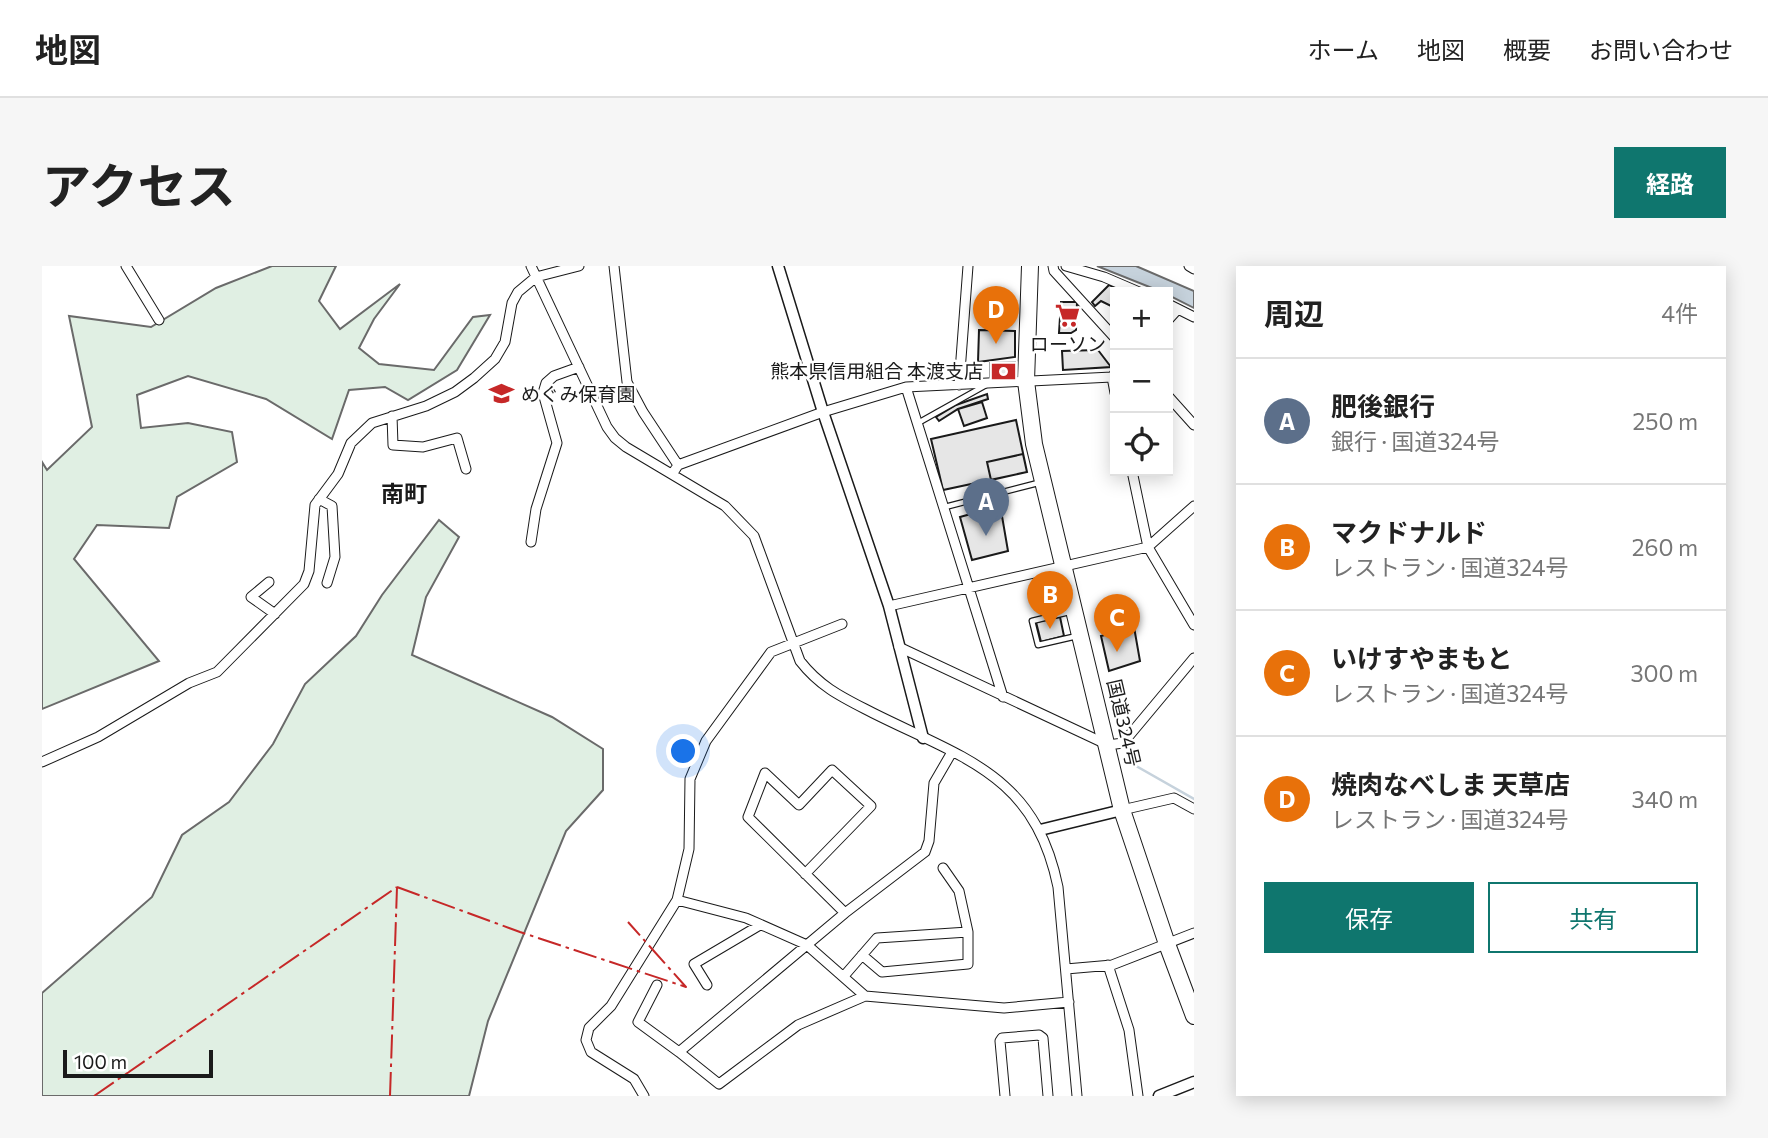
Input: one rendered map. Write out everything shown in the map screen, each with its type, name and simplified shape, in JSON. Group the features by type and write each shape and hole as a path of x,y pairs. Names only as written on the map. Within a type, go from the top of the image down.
{"highway":[{"name":"国道324号","path":"1030,266 1026,381 1034,444 1122,810 1194,1016"}],"street":[{"path":"126,266 159,320"},
{"path":"531,266 615,438 626,447 676,469 725,506 754,536 800,661 813,678 842,697 982,767 1010,789 1040,830 1052,858 1058,887 1077,1096"},
{"path":"42,762 98,737 189,683 217,672 304,584 309,571 315,505 338,474 351,443 372,423 426,406 455,392 495,359 505,342 512,303 518,292 536,277 579,266"},
{"path":"614,266 627,382 676,469"},
{"path":"778,266 823,412 889,606 923,738"},
{"path":"959,385 968,266"},
{"path":"1053,266 1054,271 1110,333"},
{"path":"1066,266 1126,287"},
{"path":"1189,266 1194,270"},
{"path":"1173,306 1194,317"},
{"path":"1173,314 1178,309"},
{"path":"531,542 536,509 557,443 544,393 546,383 554,376 579,368"},
{"path":"676,469 823,412 906,387 1110,375"},
{"path":"906,387 1003,696"},
{"path":"1173,402 1194,425"},
{"path":"1186,416 1194,408"},
{"path":"392,416 393,445 423,447 457,438 466,469"},
{"path":"1133,476 1148,547 1194,625"},
{"path":"319,499 332,506 335,557 327,583"},
{"path":"889,606 1148,547 1194,506"},
{"path":"269,582 251,597 275,614"},
{"path":"644,1096 634,1079 596,1056 587,1046 586,1040 593,1022 611,1006 677,900 689,849 690,779 706,741 771,652 842,624"},
{"path":"899,647 1108,745 1123,743 1194,658"},
{"path":"679,1052 845,913 925,852 929,841 934,783 952,752"},
{"path":"805,874 871,806 832,770 799,805 765,773 748,817 805,874 845,913"},
{"path":"1040,830 1174,798 1194,809"},
{"path":"862,955 882,972 968,964 968,932 959,891 943,868"},
{"path":"677,900 746,918 807,945 865,996"},
{"path":"707,985 694,964 760,925"},
{"path":"844,976 877,939 968,932"},
{"path":"1066,969 1108,965 1194,933"},
{"path":"1108,965 1129,1030 1138,1096"},
{"path":"657,985 638,1022 719,1084 798,1025 865,996 1004,1009 1069,1002"},
{"path":"1005,1096 999,1041 1002,1038 1039,1035 1043,1038 1048,1096"},
{"path":"1159,1096 1194,1082"}],"lane":[{"path":"918,423 990,383"},
{"path":"944,508 1044,481"},
{"path":"1076,610 1032,621 1038,645 1082,635"}],"green space":[{"path":"272,266 336,266 319,301 340,329 400,284 374,319 359,348 379,364 434,370 473,317 490,315 457,370 408,400 385,387 349,390 332,439 266,399 188,376 137,395 141,428 188,423 232,432 237,462 177,497 169,528 97,525 74,559 159,661 42,709 42,462 47,470 92,427 69,316 151,327 216,288"},
{"path":"439,520 459,537 426,597 412,655 552,717 603,749 603,790 566,831 488,1021 469,1096 42,1096 42,993 152,897 182,835 229,802 273,744 305,684 356,636 382,595"}],"shaded area":[{"path":"1097,266 1136,266 1194,291 1194,308 1173,298 1173,287 1150,287"}],"building":[{"path":"1109,285 1114,287 1110,287 1110,306 1101,301 1095,306 1092,302"},
{"name":"ローソン","path":"1061,302 1077,302 1076,330 1071,333 1059,333"},
{"path":"979,330 1015,331 1015,357 978,362"},
{"path":"1098,350 1110,367 1063,370 1062,351"},
{"name":"熊本県信用組合 本渡支店","path":"1015,362 1016,378 990,379 990,363"},
{"path":"987,394 988,399 958,409 939,421 936,417 956,405"},
{"path":"982,402 987,418 964,426 958,409"},
{"path":"1016,420 1027,472 943,490 931,439"},
{"path":"1023,454 1027,472 991,480 987,462"},
{"path":"996,507 997,513 1002,516 1008,551 972,560 960,517"},
{"path":"1060,617 1064,636 1041,642 1036,622"},
{"path":"1134,627 1140,661 1109,671 1101,636"}],"waterway":[{"path":"1129,762 1194,799"}],"power":[{"path":"397,887 520,932 686,987 628,922"},
{"path":"94,1096 397,887"},
{"path":"390,1096 397,887"}],"place":[{"name":"ローソン","path":"1068,316"},
{"name":"焼肉なべしま 天草店","path":"996,344"},
{"name":"熊本県信用組合 本渡支店","path":"1003,371"},
{"name":"めぐみ保育園","path":"501,394"},
{"name":"肥後銀行","path":"986,536"},
{"name":"マクドナルド","path":"1050,629"},
{"name":"いけすやまもと","path":"1117,652"}],"district":[{"name":"南町","path":"404,494"}]}
